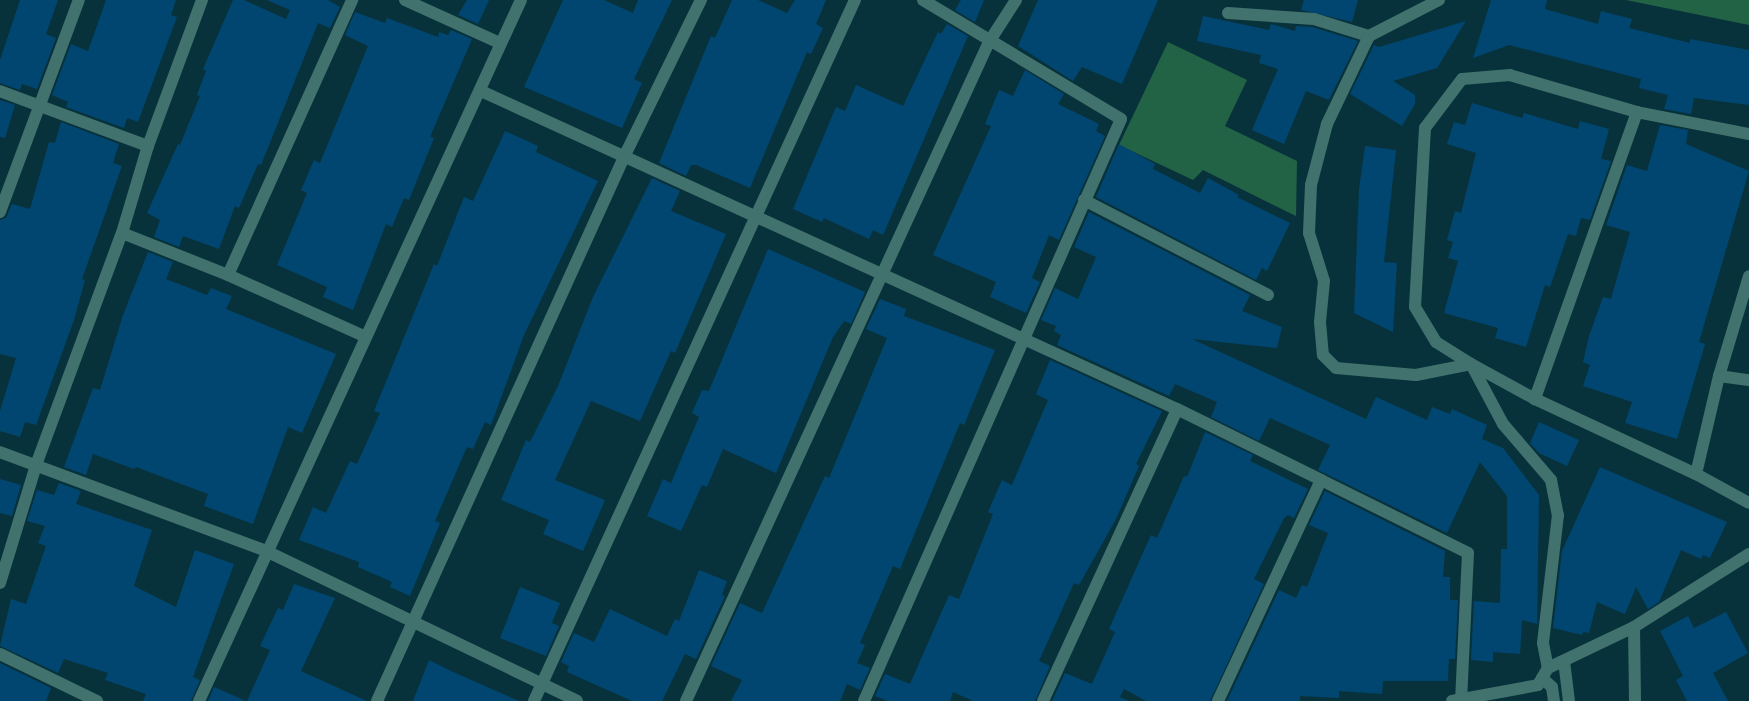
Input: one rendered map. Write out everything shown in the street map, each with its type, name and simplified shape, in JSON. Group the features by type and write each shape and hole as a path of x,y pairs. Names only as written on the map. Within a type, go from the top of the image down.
{"street":[{"path":"0,212 79,0"},
{"path":"0,583 36,465 122,233 148,146 202,0"},
{"path":"228,275 352,0"},
{"path":"405,0 500,43"},
{"path":"200,701 266,551 481,92 500,43 520,0"},
{"path":"377,701 624,157 701,0"},
{"path":"534,701 753,216 855,0"},
{"path":"864,701 1121,119 989,42 923,0"},
{"path":"686,701 989,42 1016,0"},
{"path":"1439,0 1369,36 1327,124 1311,184 1309,233 1324,281 1320,322 1323,355 1336,368 1416,375 1471,364"},
{"path":"1228,13 1314,19 1369,36"},
{"path":"1749,134 1637,112 1510,75 1462,79 1425,128 1415,307 1436,342 1471,364 1535,399 1696,474 1749,503"},
{"path":"0,92 148,146"},
{"path":"481,92 1177,409 1468,553 1456,700 1538,685 1545,673 1564,661 1634,627 1749,554"},
{"path":"1535,399 1637,112"},
{"path":"1084,200 1268,295"},
{"path":"122,233 228,275 366,337"},
{"path":"1696,474 1719,376 1749,276"},
{"path":"1471,364 1503,424 1552,480 1558,515 1543,643 1545,673 1552,687 1554,701"},
{"path":"1719,376 1749,380"},
{"path":"1043,701 1177,409"},
{"path":"0,452 266,551 577,701"},
{"path":"1218,701 1321,480"},
{"path":"1634,627 1635,701"},
{"path":"0,654 97,701"},
{"path":"1564,661 1569,701"}],"green space":[{"path":"1626,0 1749,0 1749,25"},
{"path":"1168,42 1247,80 1225,126 1297,161 1296,216 1203,170 1193,180 1119,145"}],"building":[{"path":"20,0 58,0 46,34 56,38 37,89 22,84 20,90 0,83 0,60"},
{"path":"106,0 176,0 171,15 177,17 138,122 127,118 124,128 66,107 68,102 52,95 71,44 88,51"},
{"path":"233,0 244,0 286,19 290,10 267,0 328,0 340,7 330,28 318,23 261,165 258,164 239,208 235,206 219,249 183,236 179,247 154,237 160,220 147,213 178,144 180,145 200,96 197,95 206,71 203,69"},
{"path":"467,0 489,0 478,24 458,15"},
{"path":"563,0 604,0 633,13 638,0 672,0 634,79 642,83 622,128 524,87"},
{"path":"732,0 758,0 787,13 795,0 826,0 816,24 823,28 811,54 807,52 750,188 696,165 691,165 686,176 659,163 711,36 715,38"},
{"path":"961,0 984,0 975,22 955,10"},
{"path":"1038,0 1158,0 1122,84 1082,67 1073,81 1018,46"},
{"path":"1304,0 1358,0 1352,22 1301,10"},
{"path":"1491,0 1547,0 1545,9 1598,24 1601,11 1632,19 1629,28 1690,43 1690,39 1749,50 1749,105 1694,98 1691,114 1664,109 1668,95 1639,88 1641,79 1509,45 1473,58"},
{"path":"355,12 385,23 387,18 438,37 439,32 448,35 451,30 472,39 430,137 434,138 409,200 404,198 392,227 386,224 353,310 323,297 327,287 277,265 307,193 301,190 314,160 320,163 368,46 345,35"},
{"path":"1203,16 1269,30 1271,24 1295,31 1296,26 1312,27 1358,41 1329,100 1306,91 1284,144 1252,130 1278,69 1259,63 1261,55 1197,41"},
{"path":"1466,21 1437,68 1393,81 1415,95 1415,104 1402,126 1350,94 1374,45 1379,47"},
{"path":"947,24 968,36 883,235 873,230 869,239 824,218 822,222 793,209 836,107 845,111 856,85 903,106 938,32 941,34"},
{"path":"1025,70 1064,94 1058,104 1099,124 1096,131 1105,136 1059,240 1049,235 1032,278 1040,282 1026,313 990,297 996,282 933,255 991,126 985,124 999,90 1013,96"},
{"path":"0,100 15,105 5,138 0,137"},
{"path":"1472,103 1522,118 1524,113 1578,129 1580,121 1609,129 1601,159 1611,161 1590,220 1581,218 1576,236 1568,234 1550,287 1545,285 1526,347 1495,338 1498,328 1444,313 1458,261 1448,258 1453,242 1447,240 1455,211 1461,213 1476,153 1447,144 1454,122 1465,125"},
{"path":"61,122 119,144 113,163 122,166 82,279 85,280 74,320 36,425 25,422 20,437 0,431 0,411 16,358 0,354 0,220 6,218 12,204 30,209 49,142 55,143"},
{"path":"1660,125 1688,130 1686,144 1749,171 1699,342 1705,344 1677,439 1625,423 1632,402 1583,386 1590,365 1583,362 1589,336 1603,297 1611,299 1630,232 1606,225 1627,165 1647,171"},
{"path":"505,131 538,146 536,152 598,181 524,335 491,425 485,422 473,449 467,447 435,521 440,523 410,596 390,587 392,582 358,567 359,562 299,540 313,507 326,513 350,461 357,464 380,413 374,411 434,264 437,266 464,197 473,201"},
{"path":"1119,144 1155,164 1153,169 1200,193 1208,178 1239,195 1237,197 1290,223 1267,271 1262,268 1256,280 1096,197"},
{"path":"1365,146 1396,150 1384,262 1397,263 1393,332 1354,313 1359,189"},
{"path":"652,178 680,191 671,211 726,234 675,353 671,351 640,421 591,401 555,480 605,500 583,551 543,534 549,520 501,500 526,440 530,442 558,386 593,297"},
{"path":"1089,212 1250,295 1242,311 1282,327 1277,348 1192,339 1366,419 1376,397 1427,420 1432,407 1450,414 1452,409 1487,425 1482,439 1503,448 1539,495 1537,624 1522,620 1520,654 1493,652 1493,662 1471,660 1474,601 1500,603 1501,549 1507,549 1507,496 1480,462 1447,533 1318,470 1330,445 1270,418 1259,441 1211,417 1217,402 1175,384 1169,396 1057,345 1061,335 1054,331 1056,326 1041,320 1055,288 1078,299 1096,257 1074,247"},
{"path":"768,249 865,292 851,324 844,321 833,337 776,473 723,449 707,487 702,485 681,531 647,516 663,479 671,483 699,417 692,413 702,390 709,391"},
{"path":"148,252 173,262 166,279 207,295 211,288 232,296 226,309 336,354 302,433 288,427 253,524 204,506 208,494 136,467 134,469 93,454 86,475 64,467 93,388 100,390 123,315"},
{"path":"880,299 906,309 904,316 995,350 964,425 960,423 900,569 893,566 860,643 865,645 857,663 870,668 860,690 847,684 840,701 731,701 742,680 711,666 740,603 762,613 825,476 829,478 887,338 866,329"},
{"path":"1050,360 1162,411 1136,464 1139,466 1116,519 1079,585 1074,583 1039,661 1050,666 1035,701 973,701 953,692 950,701 888,701 875,696 885,674 910,684 949,595 959,599 993,514 988,512 1002,480 1012,485 1048,400 1036,394"},
{"path":"1539,422 1579,440 1567,466 1539,453 1530,443"},
{"path":"1205,432 1253,455 1250,461 1308,489 1294,518 1288,515 1284,518 1254,579 1264,584 1210,701 1146,701 1124,689 1120,697 1129,701 1052,701 1065,673 1092,684 1115,632 1109,629 1151,535 1157,538 1184,476 1187,477"},
{"path":"1600,467 1727,522 1710,558 1703,555 1701,559 1681,550 1659,602 1648,609 1636,587 1625,614 1597,602 1589,633 1583,632 1582,635 1553,628 1562,551"},
{"path":"0,479 21,485 12,516 0,513"},
{"path":"59,483 81,491 76,504 152,530 134,586 176,607 195,550 234,564 193,677 200,680 191,701 143,701 146,694 105,680 108,673 64,659 58,673 0,646 11,599 26,604 46,546 38,543 45,526 27,521 37,490 54,495"},
{"path":"1325,491 1445,551 1443,577 1450,577 1450,600 1458,600 1455,659 1449,659 1448,681 1383,681 1382,694 1339,691 1339,698 1300,696 1300,701 1227,701 1279,590 1296,598 1302,585 1307,587 1328,533 1309,525"},
{"path":"699,570 727,581 722,595 725,596 696,659 685,654 662,701 632,701 567,672 569,666 561,662 574,633 594,642 610,609 667,636 675,619 679,621"},
{"path":"294,584 335,598 301,671 367,701 247,701 270,650 260,646 278,608 283,610"},
{"path":"520,587 560,603 552,623 559,626 546,656 500,638"},
{"path":"1726,612 1748,653 1713,673 1728,701 1687,701 1676,680 1683,676 1660,631 1688,616 1694,628"},
{"path":"429,660 453,672 519,701 413,701"},
{"path":"0,663 51,688 46,701 0,701"},
{"path":"214,687 246,701 208,701"}]}
